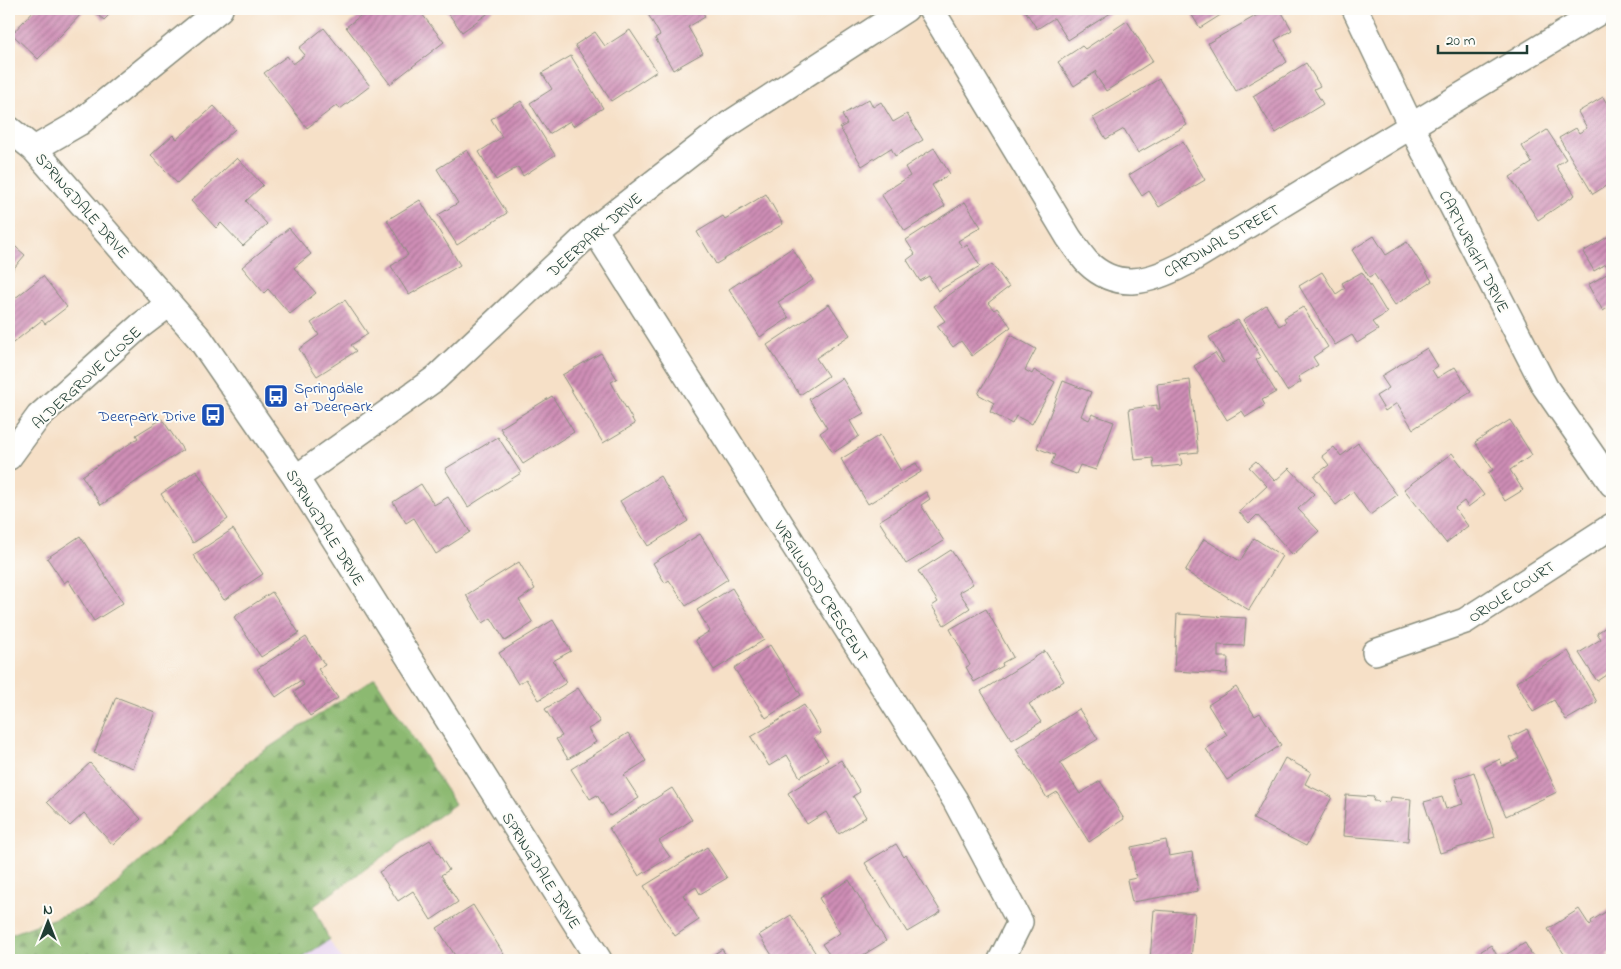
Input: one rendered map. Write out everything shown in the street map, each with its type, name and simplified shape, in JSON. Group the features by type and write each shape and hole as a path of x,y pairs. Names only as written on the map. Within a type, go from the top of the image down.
{"street":[{"path":"34,149 79,123 220,9"},
{"name":"DEERPARK DRIVE","path":"296,478 436,378 594,229 730,124 906,9"},
{"name":"CARDINAL STREET","path":"931,9 1069,238 1088,263 1107,276 1133,282 1162,276 1604,9"},
{"name":"CARTWRIGHT DRIVE","path":"1355,9 1411,126 1545,387 1612,484"},
{"name":"SPRINGDALE DRIVE","path":"9,129 34,149 200,339 296,478 599,960"},
{"name":"VIRGILWOOD CRESCENT","path":"594,229 955,800 1020,922 1002,960"},
{"name":"ALDERGROVE CLOSE","path":"9,457 39,416 140,326 169,304"},
{"name":"ORIOLE COURT","path":"1375,652 1465,621 1612,526"}],"shaded area":[{"path":"329,940 343,960 298,960"}],"green space":[{"path":"375,678 455,804 314,906 329,940 298,960 9,960 9,935 96,903 250,760"}],"building":[{"path":"35,9 86,9 38,59 12,34"},
{"path":"91,9 115,9 104,20"},
{"path":"369,9 418,9 444,42 390,84 346,27"},
{"path":"445,9 494,9 462,32"},
{"path":"645,9 702,9 705,17 688,27 703,53 673,70 655,38 660,35"},
{"path":"1024,9 1117,9 1068,40 1054,18 1037,29"},
{"path":"1188,9 1230,9 1200,28"},
{"path":"1268,9 1280,9 1292,30 1275,40 1287,62 1236,91 1208,43"},
{"path":"1127,21 1153,61 1106,91 1095,74 1097,71 1074,86 1058,62 1082,46 1085,49"},
{"path":"324,28 370,86 340,109 337,105 307,128 264,73 287,56 293,64 305,55 299,48"},
{"path":"630,30 657,71 611,101 575,45 595,32 605,46"},
{"path":"571,56 603,108 573,126 570,121 549,134 530,103 552,89 542,73"},
{"path":"1306,63 1320,86 1314,89 1323,104 1276,133 1253,96"},
{"path":"1159,79 1187,125 1138,153 1124,129 1106,139 1093,118"},
{"path":"1603,97 1612,112 1612,182 1593,194 1559,138 1576,128 1579,133 1587,128 1578,112"},
{"path":"869,99 873,107 881,102 893,122 907,114 923,140 895,156 891,148 862,166 840,128 847,124 842,115"},
{"path":"521,101 555,155 523,176 518,167 496,180 479,152 502,137 491,119"},
{"path":"214,106 235,129 177,183 151,155 173,135 177,139"},
{"path":"1547,130 1566,159 1556,166 1575,195 1538,220 1510,177 1532,163 1522,146"},
{"path":"1183,142 1205,180 1159,207 1149,191 1142,196 1129,175"},
{"path":"934,148 950,174 932,185 945,206 905,231 881,194 910,176 905,167"},
{"path":"467,150 507,213 457,245 438,215 458,203 437,169"},
{"path":"237,158 263,185 246,201 267,224 243,246 221,223 216,228 191,201"},
{"path":"766,194 783,224 716,264 697,232 723,216 725,219"},
{"path":"420,200 460,265 409,295 391,266 408,255 387,220"},
{"path":"965,202 981,227 958,241 963,248 967,245 980,266 938,291 929,276 920,281 907,260 915,254 906,240"},
{"path":"289,228 311,254 294,268 316,293 290,314 268,289 264,293 242,267"},
{"path":"1612,234 1612,305 1603,311 1588,285 1610,272 1606,264 1594,271 1583,252"},
{"path":"1374,236 1386,255 1407,242 1432,281 1395,305 1374,274 1369,277 1352,250"},
{"path":"9,241 25,255 9,274"},
{"path":"792,248 813,280 778,302 789,318 760,337 729,289"},
{"path":"992,264 1009,287 988,303 994,310 997,308 1011,327 972,356 961,341 953,347 937,326 945,321 934,306"},
{"path":"1322,272 1336,294 1345,288 1342,283 1362,272 1387,313 1372,322 1378,330 1357,343 1352,335 1335,345 1299,286"},
{"path":"43,276 67,307 45,324 42,320 9,346 9,303"},
{"path":"345,300 368,334 351,345 356,351 317,376 299,349 319,335 311,323"},
{"path":"829,304 850,335 816,358 828,376 800,395 767,345"},
{"path":"1266,305 1279,326 1286,322 1284,318 1303,307 1328,347 1313,357 1318,365 1298,377 1301,382 1287,391 1243,320"},
{"path":"1238,320 1261,357 1256,360 1276,392 1262,400 1265,405 1246,417 1242,411 1227,420 1194,366 1215,353 1222,363 1224,362 1209,337"},
{"path":"1011,335 1036,349 1025,370 1032,374 1034,370 1055,382 1032,424 1016,416 1012,424 990,412 994,403 978,394"},
{"path":"1427,348 1438,366 1432,370 1437,378 1455,367 1471,392 1413,429 1397,403 1385,411 1376,396 1389,388 1381,376"},
{"path":"601,353 617,379 611,382 635,424 603,443 562,375"},
{"path":"842,378 864,413 850,421 859,436 833,453 820,433 827,428 809,399"},
{"path":"1190,380 1198,452 1180,454 1182,465 1154,468 1153,458 1135,460 1129,409 1157,405 1157,409 1160,409 1157,384"},
{"path":"1063,381 1091,392 1081,416 1089,420 1092,414 1114,422 1096,470 1080,465 1076,474 1051,464 1055,455 1037,448"},
{"path":"552,396 574,432 523,464 500,428"},
{"path":"162,419 183,450 101,505 82,476 138,438 136,435"},
{"path":"1510,420 1532,455 1510,470 1523,490 1505,501 1488,473 1493,470 1475,442"},
{"path":"880,435 901,471 916,463 921,472 868,504 841,459"},
{"path":"498,437 521,473 468,507 445,469"},
{"path":"1358,443 1397,495 1370,515 1353,492 1336,505 1314,476 1329,465 1322,456 1334,447 1341,456"},
{"path":"1452,453 1484,495 1468,507 1464,501 1455,508 1468,526 1446,543 1404,489"},
{"path":"1256,461 1275,481 1289,468 1314,494 1298,509 1319,531 1293,555 1257,515 1249,523 1239,512 1267,486 1249,467"},
{"path":"196,470 228,519 193,543 161,494"},
{"path":"660,476 688,521 648,546 620,501"},
{"path":"421,484 434,505 448,497 470,532 436,554 414,518 406,523 393,502"},
{"path":"926,492 930,499 921,505 944,541 906,564 879,521"},
{"path":"233,529 263,574 224,600 193,555"},
{"path":"700,534 728,579 686,606 669,580 665,583 653,563"},
{"path":"80,536 123,603 94,621 68,580 64,583 47,558"},
{"path":"1254,538 1282,556 1249,610 1185,571 1204,539 1240,561"},
{"path":"951,550 973,584 959,592 970,608 944,625 932,606 938,602 918,571"},
{"path":"519,562 535,589 519,600 533,623 505,641 491,618 483,623 466,595"},
{"path":"732,588 764,640 714,670 695,640 710,631 697,610"},
{"path":"272,592 299,633 261,657 234,617"},
{"path":"986,609 1013,657 1002,663 1003,666 974,682 966,667 970,665 950,629"},
{"path":"1177,614 1246,618 1244,646 1218,645 1218,657 1228,657 1227,674 1174,671"},
{"path":"553,620 571,651 553,661 566,683 539,700 526,679 518,684 499,653"},
{"path":"1612,623 1612,671 1597,681 1579,653 1601,639 1597,633"},
{"path":"306,637 325,665 318,669 338,698 310,716 294,692 304,685 301,680 276,697 257,669"},
{"path":"770,645 801,695 766,718 734,668"},
{"path":"1045,651 1064,681 1029,704 1041,722 1012,740 981,691"},
{"path":"1568,651 1597,702 1566,720 1554,700 1533,712 1516,682"},
{"path":"1236,687 1255,716 1260,713 1281,745 1227,780 1206,749 1227,735 1208,705"},
{"path":"578,688 600,722 588,729 596,742 568,759 556,739 562,736 545,709"},
{"path":"116,697 155,712 133,768 94,753"},
{"path":"804,705 821,733 814,738 828,760 800,777 787,755 769,766 751,737"},
{"path":"1079,709 1098,739 1060,763 1080,794 1100,781 1124,819 1089,842 1057,792 1047,798 1016,749"},
{"path":"1527,729 1557,792 1506,816 1484,767 1500,759 1503,766 1519,758 1509,738"},
{"path":"628,733 646,761 624,775 639,798 610,816 597,795 590,799 571,769"},
{"path":"1285,758 1311,772 1305,784 1332,797 1306,846 1253,819"},
{"path":"841,760 860,792 853,796 866,817 839,834 826,812 807,824 788,793"},
{"path":"90,763 141,819 113,845 84,813 70,826 47,802"},
{"path":"1474,772 1495,837 1440,853 1424,802 1442,797 1446,809 1463,804 1455,779"},
{"path":"672,788 692,820 659,841 670,857 639,876 609,828"},
{"path":"1346,795 1374,797 1373,801 1390,802 1391,797 1411,799 1408,841 1343,836"},
{"path":"430,840 449,870 441,875 458,902 431,920 413,891 398,901 379,872"},
{"path":"1166,840 1169,856 1192,852 1198,891 1132,902 1127,880 1136,878 1131,847"},
{"path":"896,844 904,857 906,855 941,912 907,932 865,863"},
{"path":"707,847 727,878 700,894 696,887 683,895 699,920 675,936 644,886"},
{"path":"849,880 886,941 855,960 833,960 822,944 840,933 819,898"},
{"path":"473,905 505,956 498,960 458,960 437,928"},
{"path":"1612,908 1612,951 1607,954 1611,960 1568,960 1548,929 1579,909 1590,926 1592,924 1591,921"},
{"path":"1154,910 1195,913 1191,960 1150,960"},
{"path":"791,915 820,960 775,960 759,935"},
{"path":"1525,943 1535,960 1478,960 1475,955 1491,945 1499,959"},
{"path":"722,949 729,960 705,960"}],"place":[{"name":"Springdale at Deerpark","path":"276,396"},
{"name":"Deerpark Drive","path":"213,415"}]}
